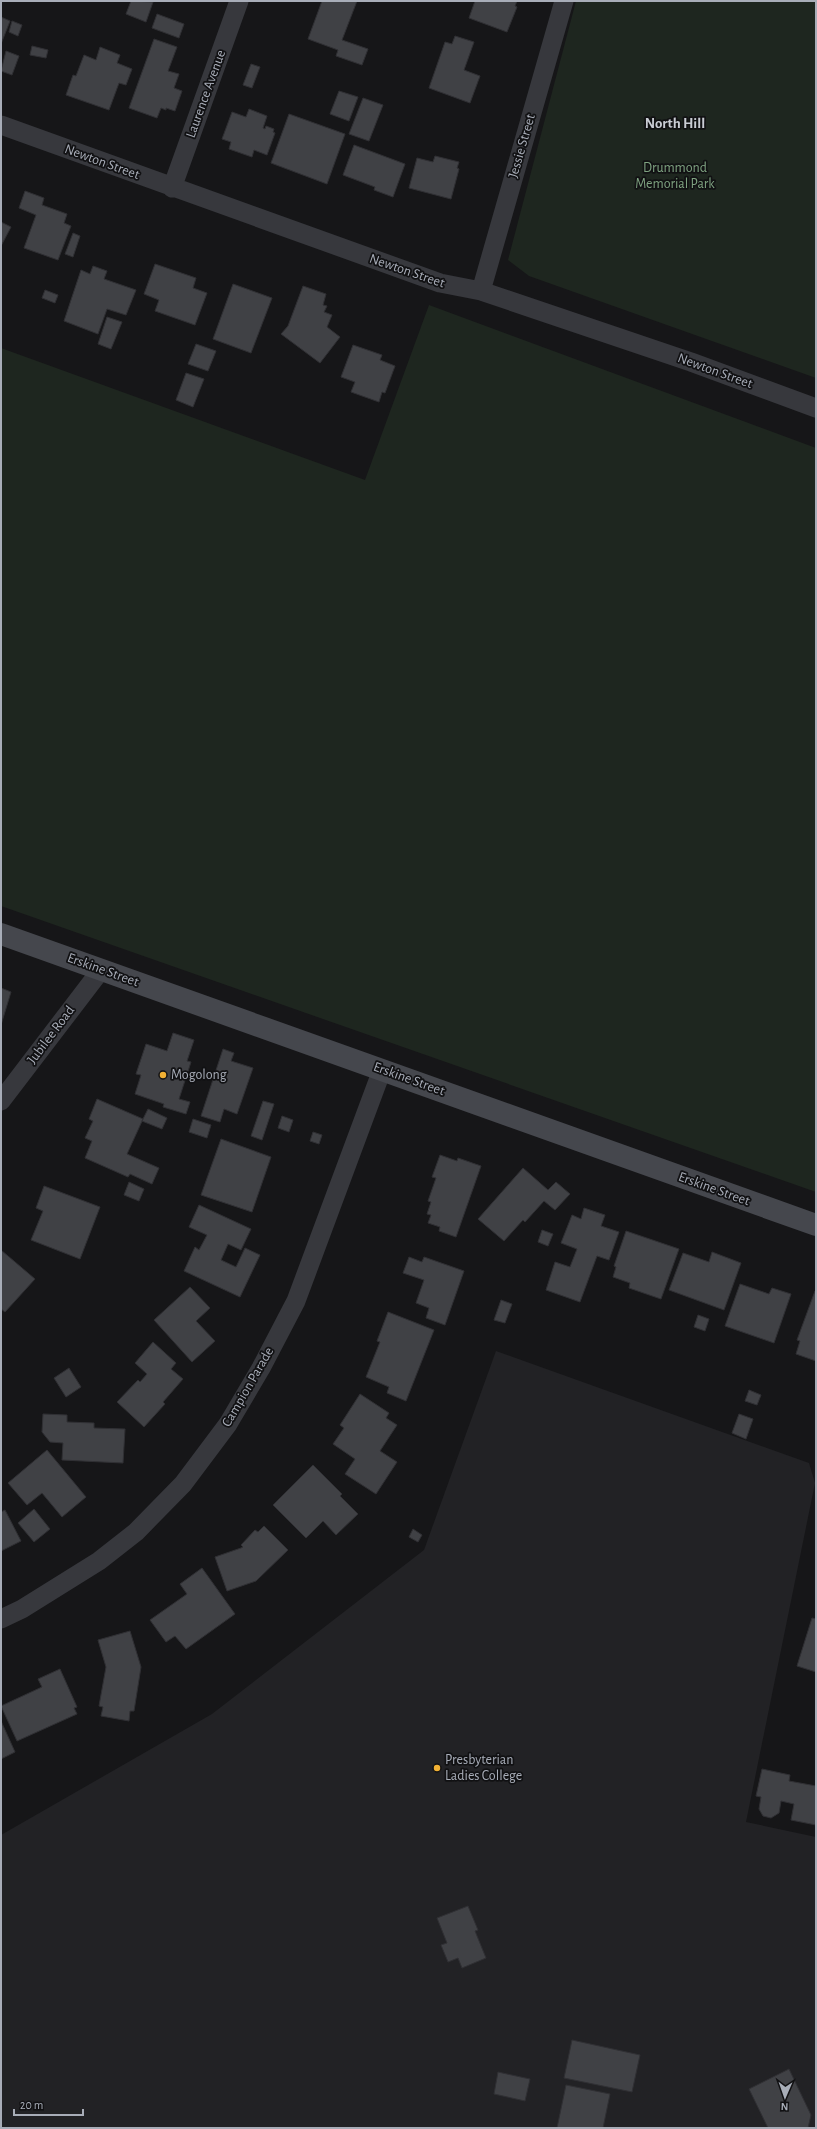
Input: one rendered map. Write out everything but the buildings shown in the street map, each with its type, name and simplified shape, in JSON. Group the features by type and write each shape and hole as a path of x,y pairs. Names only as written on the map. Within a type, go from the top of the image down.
{"street":[{"name":"Laurence Avenue","path":"172,188 239,1"},
{"name":"Jessie Street","path":"481,291 564,1"},
{"name":"Newton Street","path":"1,125 172,188 440,283 481,291 691,362 816,408"},
{"name":"Erskine Street","path":"1,934 816,1225"},
{"name":"Jubilee Road","path":"1,1101 101,970"},
{"name":"Campion Parade","path":"1,1619 22,1609 92,1565 136,1532 183,1484 228,1424 261,1368 296,1301 382,1070"}],"shaded area":[{"name":"Presbyterian Ladies College","path":"496,1351 809,1463 815,1483 746,1822 816,1837 816,2128 1,2128 1,1835 212,1714 424,1550"}],"green space":[{"name":"Drummond Memorial Park","path":"576,1 816,1 816,378 529,276 508,260"},
{"path":"429,305 816,448 816,1192 1,906 1,348 365,480"}],"place":[{"name":"Mogolong","path":"163,1075"},
{"name":"Presbyterian Ladies College","path":"437,1768"}],"district":[{"name":"North Hill","path":"675,123"}]}
